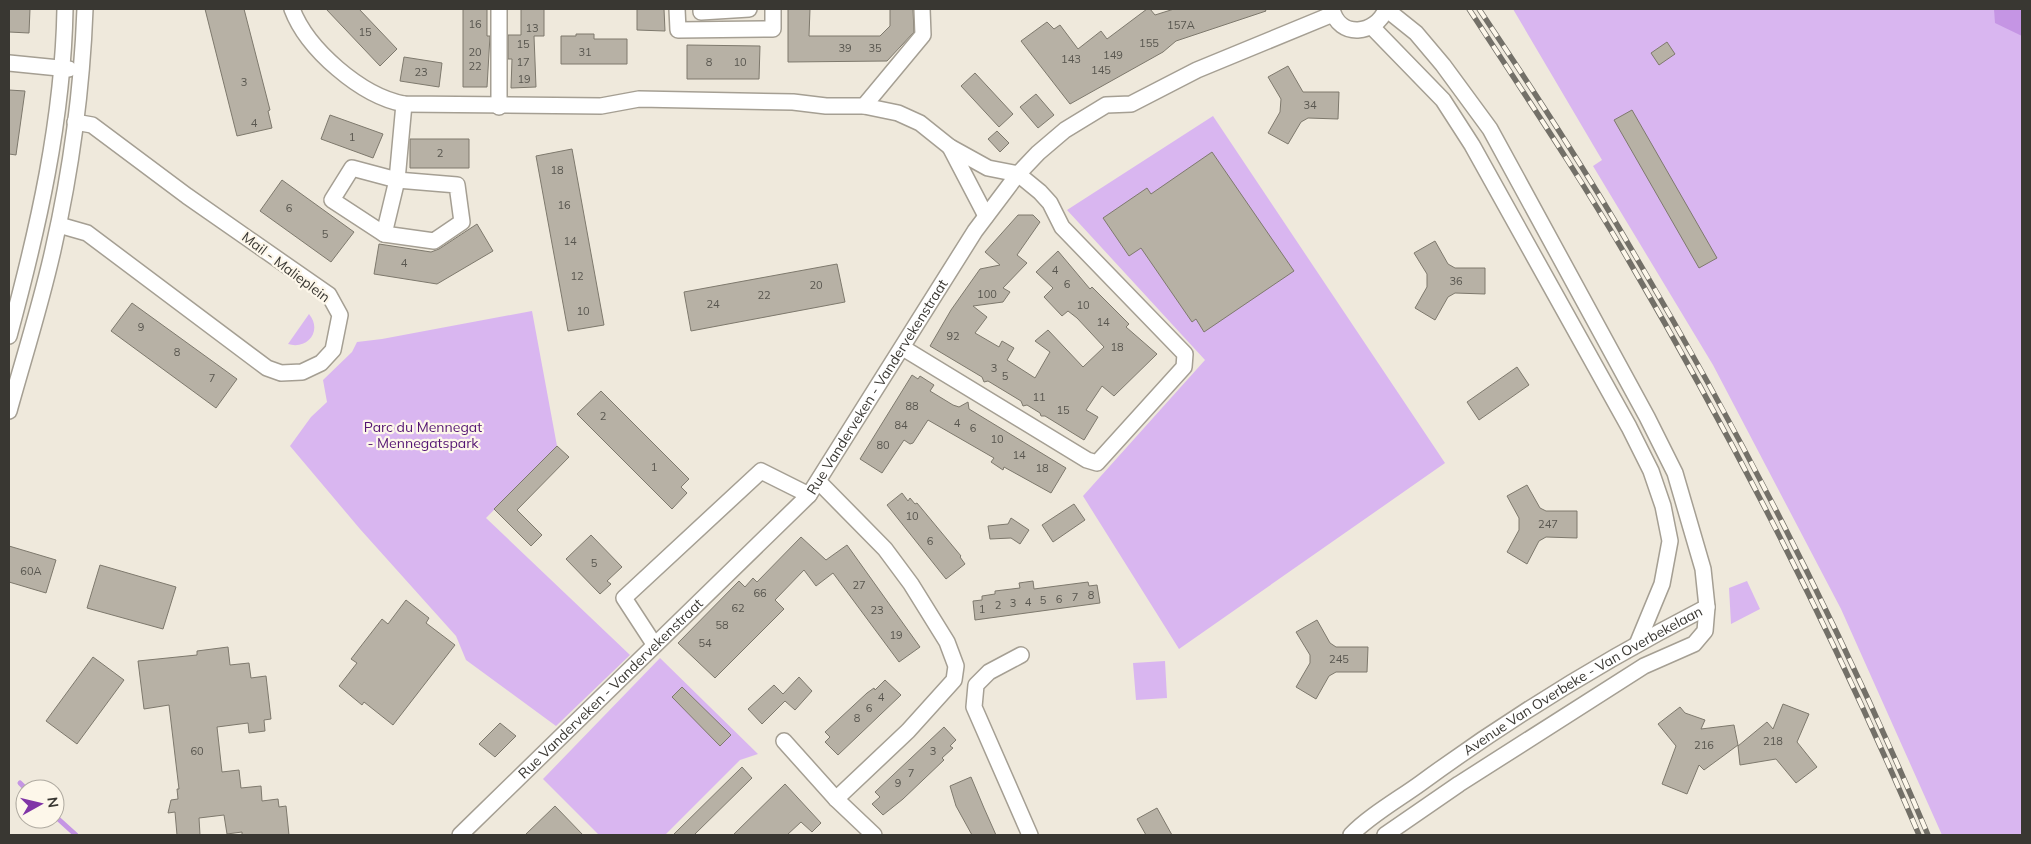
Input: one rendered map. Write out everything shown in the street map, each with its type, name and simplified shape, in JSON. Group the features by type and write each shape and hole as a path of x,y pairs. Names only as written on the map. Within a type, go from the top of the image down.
{"street":[{"path":"9,336 33,246 46,185 61,68 65,9"},
{"path":"9,411 42,296 59,225 75,122 85,9"},
{"path":"292,9 298,26 352,82 389,102 499,107 601,106 639,99 793,102 826,106 864,106 898,113 920,123 950,146 988,168 1018,174 1040,192 1050,203 1062,227 1185,354 1184,367 1097,463 1087,460 903,348"},
{"path":"499,9 499,107"},
{"path":"677,9 678,30"},
{"path":"678,30 701,10 749,9 755,9 773,29"},
{"path":"773,9 773,29"},
{"path":"864,106 923,34 922,9"},
{"path":"1333,11 1338,20 1350,29 1358,30 1372,27 1378,22 1386,9 1416,33 1443,65 1490,129 1643,408 1675,473 1703,569 1707,608"},
{"name":"Rue Vanderveken - Vandervekenstraat","path":"460,835 809,495 986,216 1018,174 1065,130 1106,105 1131,104 1196,70 1333,11"},
{"path":"1372,27 1443,100 1472,145 1629,427 1651,471 1663,506 1670,541 1662,584 1638,642 1657,660"},
{"path":"678,30 773,29"},
{"path":"9,63 81,70"},
{"path":"384,234 397,180 404,104"},
{"name":"Mail - Malieplein","path":"59,225 87,233 266,368 281,373 302,372 321,363 333,350 340,315 329,295 187,196 92,125 75,122"},
{"path":"950,146 986,216"},
{"path":"352,168 397,180 457,185 462,222 434,241 384,234 332,200 352,168"},
{"path":"654,644 624,598 761,471 809,495"},
{"path":"819,482 885,549 911,584 947,642 956,666 954,680 908,732 836,798"},
{"name":"Avenue Van Overbeke - Van Overbekelaan","path":"1351,835 1446,765 1555,694 1638,642 1707,608"},
{"name":"Avenue Van Overbeke - Van Overbekelaan","path":"1384,835 1458,784 1569,714 1657,660 1694,644 1705,631 1707,608"},
{"path":"1021,656 989,672 976,685 974,707 1030,835"},
{"path":"1555,694 1569,714"},
{"path":"784,741 836,798 874,835"}],"green space":[{"path":"1513,9 2022,9 2022,835 1942,835 1841,609 1713,365 1593,166 1602,160"},
{"path":"1213,116 1445,463 1179,649 1083,496 1205,360 1067,210"},
{"name":"Parc du Mennegat - Mennegatspark","path":"532,311 557,446 486,518 630,655 556,726 466,660 456,636 360,529 290,446 311,417 327,402 323,380 352,352 357,342"},
{"path":"309,314 313,320 314,327 314,333 311,338 301,344 288,344"},
{"path":"1747,581 1760,609 1731,624 1729,588"},
{"path":"660,658 758,754 740,760 665,835 599,835 543,779"},
{"path":"1165,661 1167,698 1136,700 1133,663"}],"shaded area":[{"path":"1994,9 2022,9 2022,36 1995,23"}],"building":[{"path":"9,9 30,9 29,33 9,32"},
{"path":"205,9 244,9 270,110 268,111 272,128 237,136"},
{"path":"326,9 359,9 397,49 380,66"},
{"path":"463,9 487,9 487,36 490,36 487,87 463,87"},
{"path":"521,9 544,9 544,36 534,36 536,87 511,88 512,59 508,59 508,35 521,35"},
{"path":"637,9 664,9 665,31 637,30"},
{"path":"788,9 810,9 809,36 880,36 890,26 890,9 913,9 914,32 887,61 788,62"},
{"path":"1147,9 1150,9 1155,15 1174,9 1265,9 1266,11 1176,41 1163,52 1070,104 1021,41 1047,22 1054,29 1060,25 1078,49 1101,31 1107,39"},
{"path":"576,34 594,34 594,39 627,39 627,64 561,64 561,36 576,36"},
{"path":"1667,42 1675,54 1659,65 1651,53"},
{"path":"687,45 760,46 759,79 687,79"},
{"path":"404,57 442,63 439,87 400,81"},
{"path":"1288,66 1303,92 1339,92 1338,119 1308,118 1301,122 1288,144 1268,133 1280,112 1281,99 1268,77"},
{"path":"975,73 1013,114 999,127 961,86"},
{"path":"9,90 25,91 16,155 9,154"},
{"path":"1036,94 1054,115 1038,128 1020,107"},
{"path":"1632,110 1717,258 1699,268 1614,120"},
{"path":"330,115 383,134 373,158 321,139"},
{"path":"997,131 1009,143 1000,152 988,139"},
{"path":"410,139 469,139 469,168 410,168"},
{"path":"572,149 604,325 568,331 536,156"},
{"path":"1212,152 1294,271 1204,332 1196,319 1192,322 1141,248 1129,256 1103,218 1147,188 1151,194"},
{"path":"282,180 354,232 331,262 260,211"},
{"path":"1018,215 1033,215 1040,222 1017,255 1027,263 1003,288 1010,292 1003,302 973,306 987,317 975,333 999,347 1002,341 1014,348 1007,360 1035,378 1050,352 1035,341 1048,330 1083,367 1104,347 1077,318 1068,311 1062,316 1044,297 1053,288 1036,272 1058,251 1090,289 1092,287 1129,324 1126,327 1157,354 1114,396 1102,386 1086,410 1098,417 1084,440 1045,416 1041,416 1040,413 1027,405 1023,406 1021,401 988,381 984,382 982,377 930,346 951,310 980,269 1000,265 985,252"},
{"path":"477,224 493,251 437,284 374,274 379,244 431,252 439,249"},
{"path":"1435,241 1448,264 1455,268 1485,268 1485,294 1455,293 1448,297 1435,320 1415,308 1427,287 1427,274 1414,253"},
{"path":"837,264 845,302 691,331 684,292"},
{"path":"132,303 237,379 216,408 111,331"},
{"path":"1517,367 1529,385 1479,420 1467,402"},
{"path":"912,375 918,379 920,376 934,385 930,391 953,405 959,407 968,402 969,409 1066,468 1051,493 1004,467 1003,470 991,462 994,458 928,420 913,443 910,444 904,440 882,473 860,459"},
{"path":"601,391 689,479 681,487 687,493 672,509 577,414"},
{"path":"557,446 569,457 517,510 542,535 531,546 494,509"},
{"path":"1527,485 1540,508 1546,511 1577,511 1577,538 1546,537 1539,541 1527,564 1507,552 1519,530 1519,518 1507,496"},
{"path":"902,493 908,501 910,498 915,504 917,503 961,556 965,564 946,579 887,505"},
{"path":"1074,504 1085,520 1053,542 1042,525"},
{"path":"1011,518 1029,530 1020,544 1011,538 990,539 988,526 1008,524"},
{"path":"591,535 622,567 607,581 611,584 600,594 566,559"},
{"path":"801,537 826,560 847,545 920,647 899,662 833,573 816,586 804,570 775,600 784,609 715,678 678,643 739,581 745,587 753,578 757,582"},
{"path":"9,546 56,560 46,593 9,582"},
{"path":"100,565 176,587 163,629 87,608"},
{"path":"1033,581 1034,589 1088,582 1089,586 1097,585 1100,603 975,620 973,601 982,600 982,596 995,594 995,591 1020,588 1019,583"},
{"path":"406,600 429,618 426,623 455,645 393,725 364,702 362,705 339,686 357,663 351,659 382,619 388,624"},
{"path":"1317,620 1330,643 1336,647 1368,647 1367,672 1336,672 1329,676 1316,699 1296,687 1310,663 1310,655 1296,632"},
{"path":"228,647 230,665 249,663 251,678 266,676 271,719 264,720 265,731 249,733 248,723 217,727 222,772 239,770 241,788 261,786 262,801 278,799 279,807 286,806 289,835 242,835 242,832 227,834 224,815 199,818 200,835 177,835 175,812 168,813 171,800 178,799 177,789 179,789 169,705 144,709 138,661 197,655 197,651"},
{"path":"93,657 124,680 77,744 46,721"},
{"path":"799,677 812,691 795,710 785,701 762,724 748,709 774,685 783,694"},
{"path":"885,680 901,695 838,755 825,742 830,737 825,732 867,693 874,688 875,690"},
{"path":"682,687 731,735 720,746 672,697"},
{"path":"1783,704 1809,714 1797,742 1817,767 1796,783 1776,759 1740,765 1738,746 1767,722 1773,729"},
{"path":"1680,707 1685,713 1705,720 1701,729 1734,725 1738,745 1704,770 1699,765 1687,794 1662,784 1676,746 1658,724"},
{"path":"500,723 516,736 495,757 479,744"},
{"path":"944,727 956,740 950,746 953,748 942,758 944,760 903,799 883,815 872,804 880,797 875,792"},
{"path":"742,767 752,778 694,835 673,835"},
{"path":"971,777 996,835 972,835 956,806 950,786"},
{"path":"785,784 821,823 812,832 801,822 787,835 733,835"},
{"path":"555,806 583,835 525,835"},
{"path":"1157,808 1172,835 1146,835 1137,819"}],"waterway":[{"path":"65,825 76,835"}],"railway":[{"path":"1469,9 1610,229 1708,401 1819,615 1919,835"},
{"path":"1479,9 1617,225 1677,327 1755,469 1828,614 1928,835"}]}
